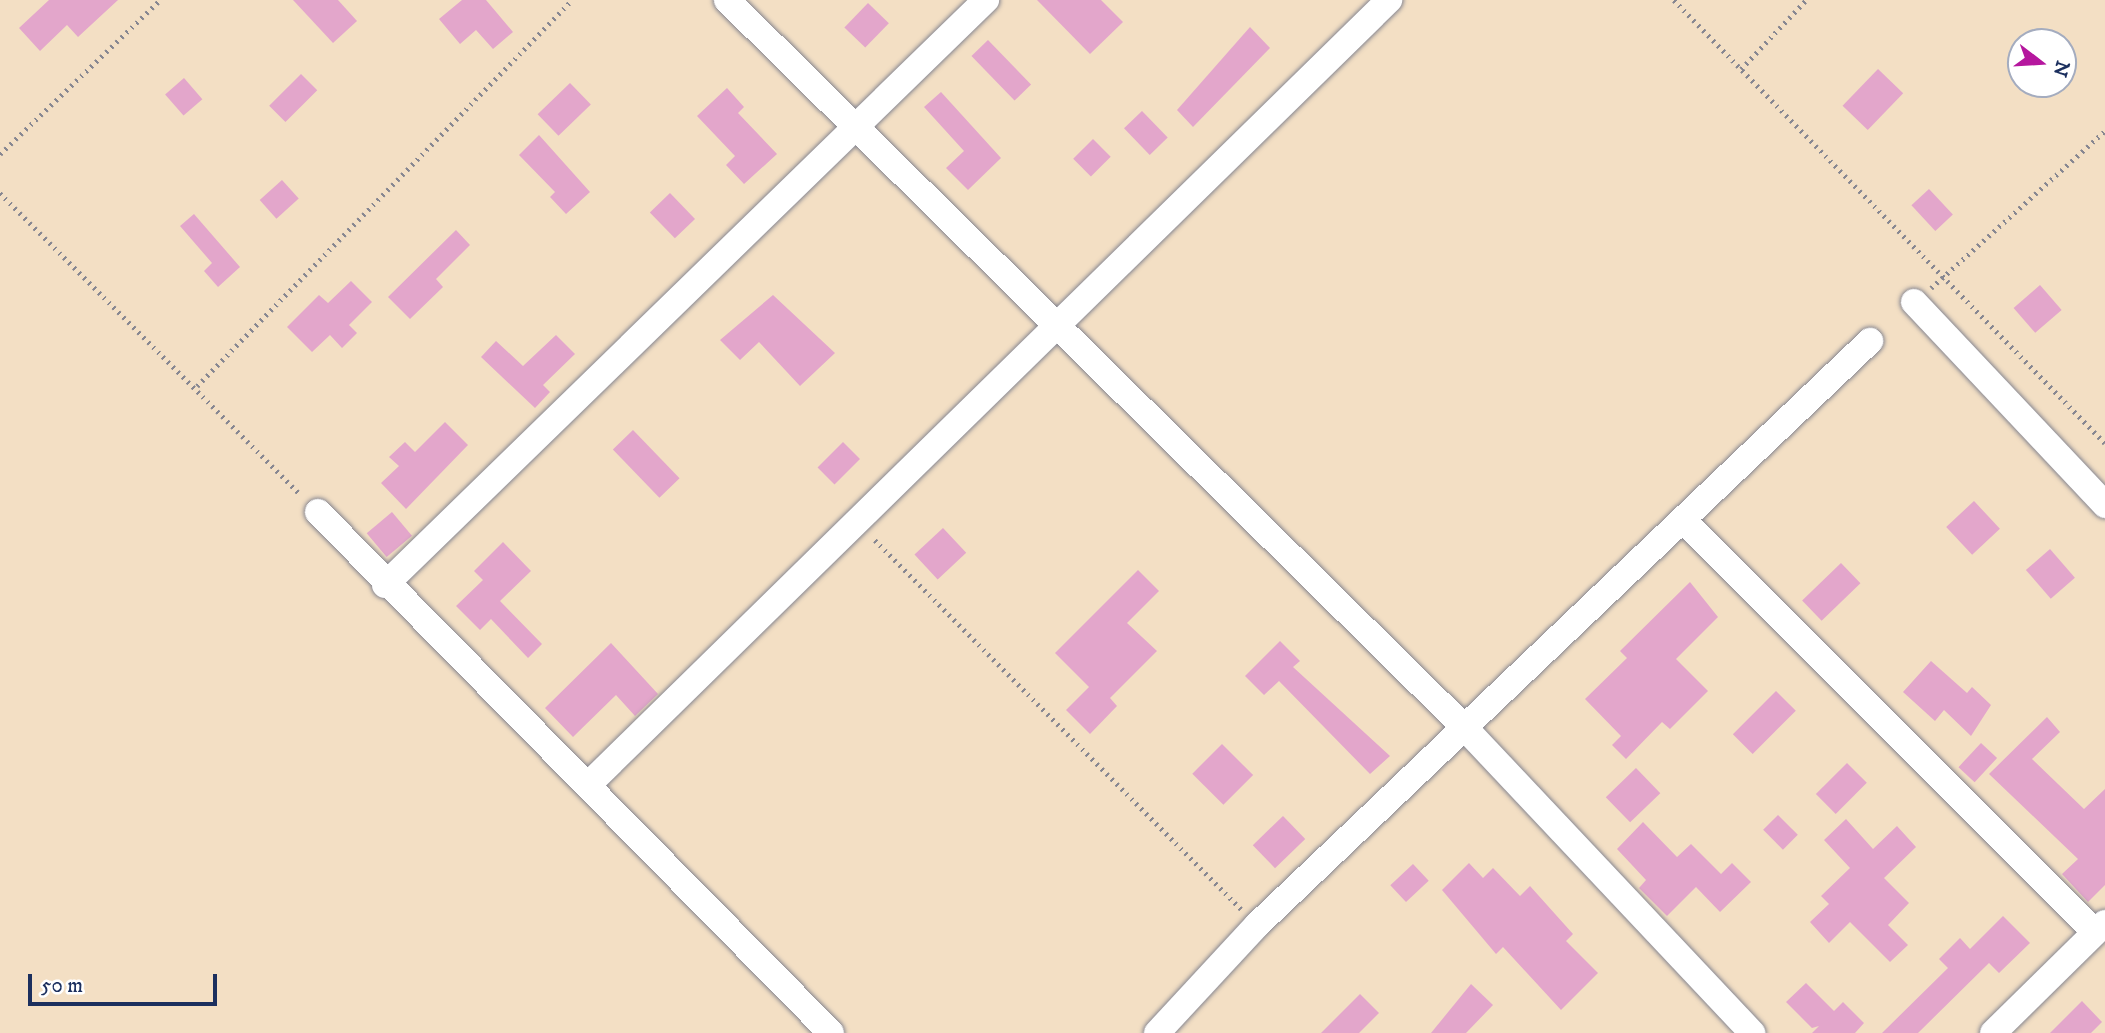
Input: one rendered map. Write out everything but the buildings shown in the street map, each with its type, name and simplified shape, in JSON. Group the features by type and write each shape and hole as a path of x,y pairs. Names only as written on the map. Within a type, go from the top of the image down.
{"street":[{"path":"727,0 1054,328 1463,726 1752,1033"},
{"path":"386,585 859,130 986,0"},
{"path":"588,785 1389,0"},
{"path":"1914,302 2105,505"},
{"path":"1157,1033 1257,925 1870,341"},
{"path":"318,512 386,585 588,785 831,1033"},
{"path":"1683,520 2100,928 1993,1033"}],"path":[{"path":"0,154 160,0"},
{"path":"197,386 572,0"},
{"path":"1674,0 2105,443"},
{"path":"1741,69 1805,0"},
{"path":"1914,302 2105,131"},
{"path":"0,193 197,386 318,512"},
{"path":"857,522 1257,925"}]}
